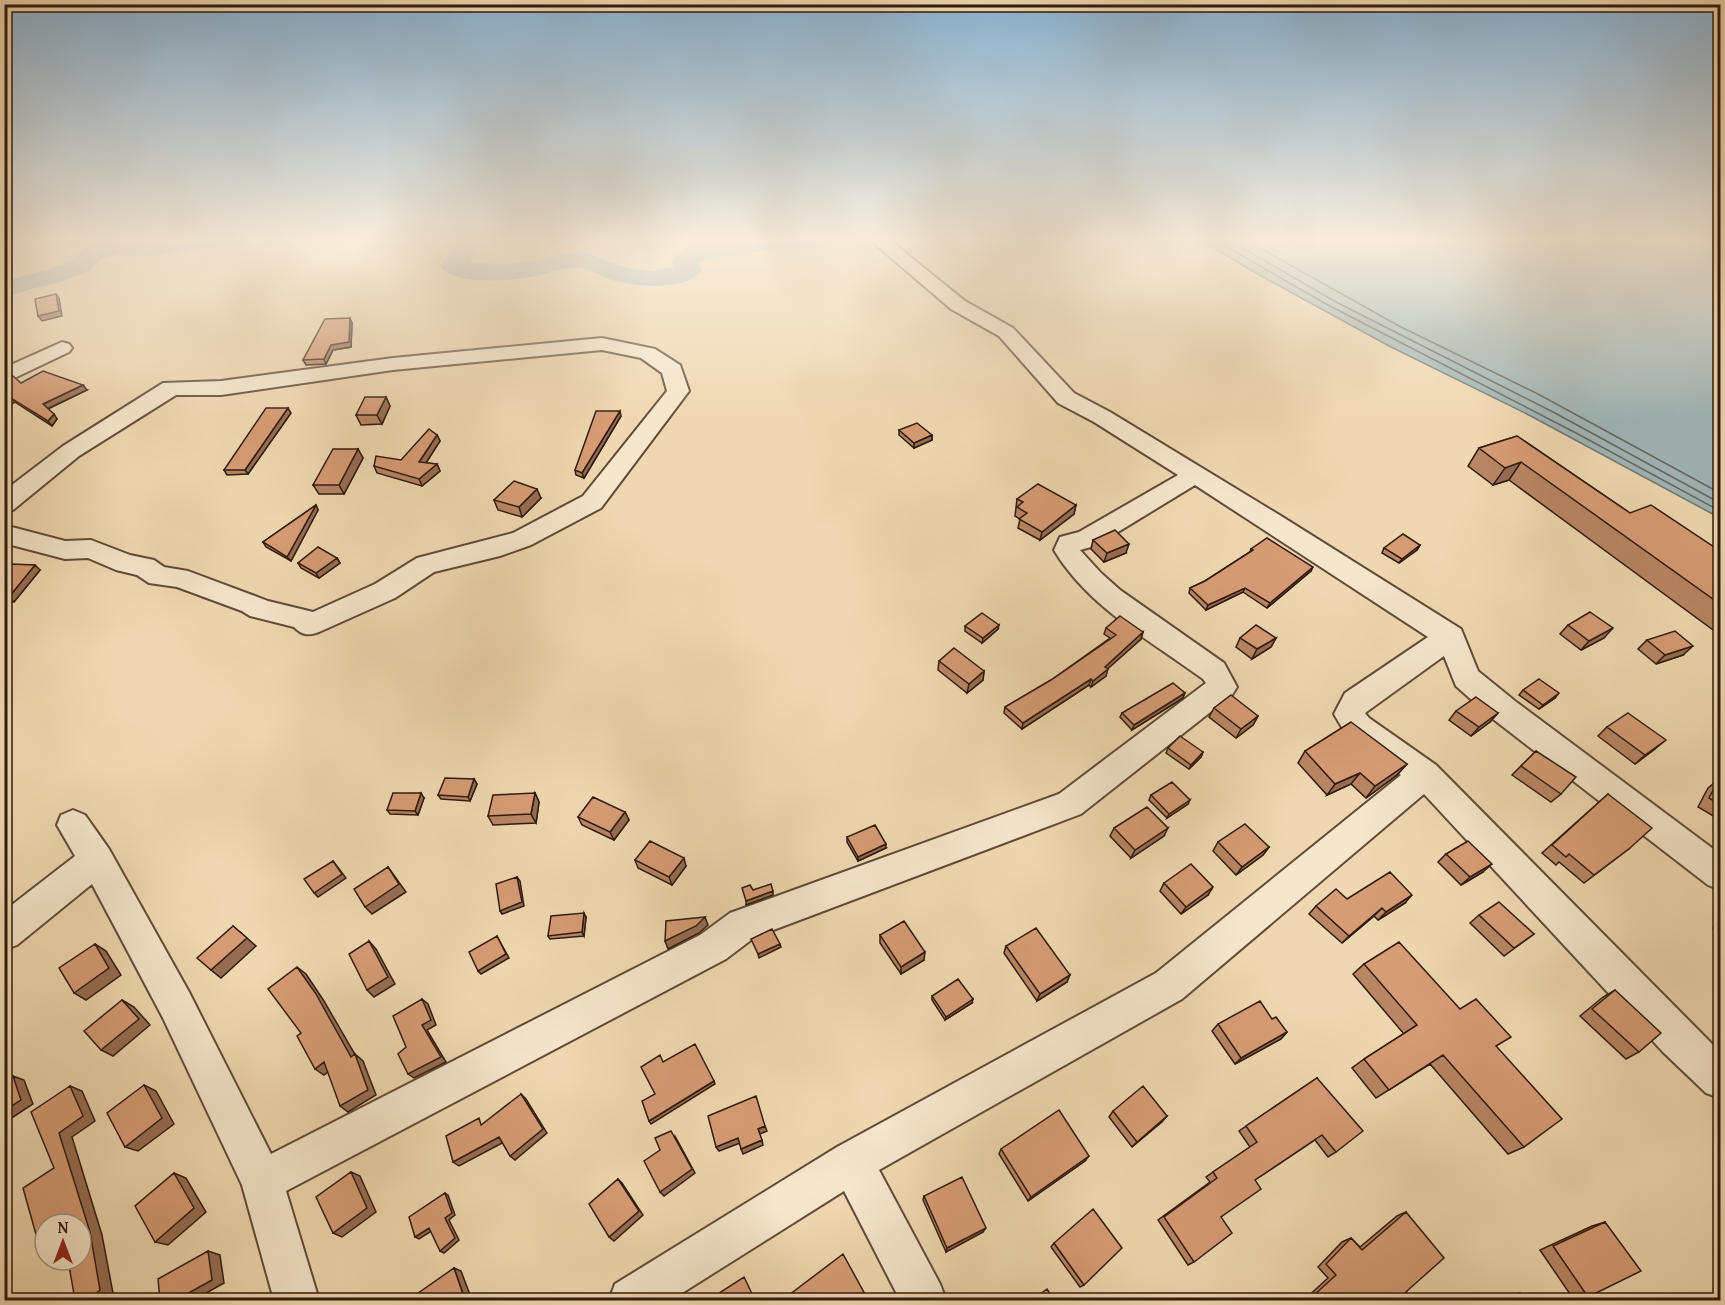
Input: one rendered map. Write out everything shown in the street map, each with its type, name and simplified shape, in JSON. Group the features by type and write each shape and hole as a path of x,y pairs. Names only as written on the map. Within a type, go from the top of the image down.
{"street":[{"path":"952,299 1005,332 1066,398 1195,475 1440,632 1451,636"},
{"path":"4,504 71,451 171,388 221,388 393,364 602,344 648,353 672,370 678,391 640,444 630,452 592,502 522,539 500,547 426,565 386,591 309,625 303,619 260,609 252,604 179,578 158,576 146,567 125,563 91,549 65,550 4,534"},
{"path":"4,377 62,348"},
{"path":"262,1181 713,947 743,925 1070,804 1222,687 1214,671 1095,585 1071,561 1067,550 1069,543 1086,540 1195,475"},
{"path":"1451,636 1356,701 1349,714 1358,727 1425,774 1677,1038 1720,1079"},
{"path":"1451,636 1466,678 1504,710 1720,874"},
{"path":"632,1300 852,1162 1169,986 1425,774"},
{"path":"73,825 97,860 176,1005 262,1181 296,1300"},
{"path":"4,933 97,860"},
{"path":"852,1162 924,1300"}],"water":[{"path":"1303,299 1720,299 1720,518 1527,414 1389,346"}],"building":[{"path":"35,299 57,299 59,311 38,316"},
{"path":"350,318 349,342 331,345 324,359 303,360 325,319"},
{"path":"43,371 83,385 43,404 54,414 48,421 11,398 4,401 4,378 12,375 21,383"},
{"path":"365,397 386,397 377,415 356,415"},
{"path":"266,408 288,408 245,470 224,470"},
{"path":"596,411 620,411 582,473 575,470"},
{"path":"917,423 932,435 914,443 899,430"},
{"path":"429,429 437,435 419,462 437,464 419,479 374,466 376,456 401,460"},
{"path":"1517,436 1630,513 1651,505 1720,551 1720,604 1521,462 1505,468 1479,448"},
{"path":"333,449 358,449 339,485 313,485"},
{"path":"514,481 537,489 519,507 494,500"},
{"path":"1038,484 1076,505 1042,532 1019,519 1027,513 1017,507 1023,502 1017,499"},
{"path":"316,505 287,557 263,542"},
{"path":"1115,530 1129,544 1107,553 1093,540"},
{"path":"1403,534 1420,545 1402,559 1384,548"},
{"path":"1267,538 1313,567 1270,603 1245,588 1208,605 1190,588 1253,550 1251,549"},
{"path":"318,547 337,558 316,573 298,563"},
{"path":"11,564 35,565 9,597 4,597 4,572"},
{"path":"1590,612 1613,628 1589,641 1568,625"},
{"path":"982,613 999,625 983,638 965,626"},
{"path":"1120,616 1143,632 1105,667 1108,669 1093,681 1091,679 1023,723 1005,707 1051,680 1116,635 1106,628"},
{"path":"1256,625 1276,638 1257,649 1240,638"},
{"path":"1675,631 1693,646 1665,655 1647,640"},
{"path":"954,648 984,671 969,684 939,661"},
{"path":"1539,679 1559,693 1543,705 1523,690"},
{"path":"1173,683 1185,693 1134,725 1122,713"},
{"path":"1231,695 1258,716 1241,729 1214,708"},
{"path":"1476,697 1498,713 1479,727 1456,711"},
{"path":"1628,713 1666,740 1645,755 1607,727"},
{"path":"1351,722 1407,764 1375,786 1360,773 1335,784 1305,751"},
{"path":"1180,736 1203,752 1191,765 1168,748"},
{"path":"1536,751 1576,777 1561,794 1521,766"},
{"path":"445,778 474,779 468,797 438,795"},
{"path":"1720,780 1720,805 1709,798"},
{"path":"1172,782 1190,800 1169,814 1151,795"},
{"path":"393,793 421,793 415,811 387,810"},
{"path":"535,793 531,814 488,816 493,795"},
{"path":"1608,794 1652,828 1594,875 1569,854 1566,857 1552,845"},
{"path":"593,797 625,812 610,832 578,817"},
{"path":"1147,807 1168,828 1135,850 1114,828"},
{"path":"1245,824 1269,847 1242,867 1218,842"},
{"path":"875,825 886,844 858,857 847,837"},
{"path":"650,841 684,858 669,877 635,860"},
{"path":"1468,841 1492,864 1470,877 1446,854"},
{"path":"333,861 342,874 314,893 304,879"},
{"path":"1191,864 1213,887 1186,907 1164,883"},
{"path":"388,867 399,884 365,907 354,889"},
{"path":"1390,872 1412,895 1386,912 1382,908 1349,936 1316,906 1336,889 1347,899"},
{"path":"517,877 522,902 500,911 496,884"},
{"path":"771,884 773,891 746,901 742,888 750,885 753,890"},
{"path":"1499,902 1534,934 1514,948 1479,915"},
{"path":"584,913 582,932 548,936 551,916"},
{"path":"705,917 696,926 665,941 666,921"},
{"path":"904,921 925,952 901,967 880,935"},
{"path":"233,926 247,938 211,970 197,958"},
{"path":"1036,928 1070,975 1040,994 1006,946"},
{"path":"772,929 780,944 758,954 751,939"},
{"path":"497,936 506,954 478,971 469,952"},
{"path":"369,941 388,977 367,990 349,954"},
{"path":"1399,942 1460,1009 1476,999 1511,1037 1496,1046 1562,1119 1524,1147 1443,1055 1389,1090 1364,1059 1417,1025 1364,964"},
{"path":"95,944 109,968 74,993 59,968"},
{"path":"297,967 316,994 351,1057 355,1054 368,1090 340,1106 324,1062 315,1069 297,1036 301,1033 268,989"},
{"path":"958,979 973,999 946,1017 932,996"},
{"path":"1615,990 1661,1033 1639,1052 1592,1009"},
{"path":"422,999 431,1020 422,1025 441,1057 408,1074 398,1054 406,1047 393,1016"},
{"path":"122,1000 139,1019 101,1050 84,1031"},
{"path":"1260,1001 1272,1019 1276,1017 1287,1032 1241,1058 1218,1024"},
{"path":"695,1044 714,1081 649,1121 642,1101 655,1094 641,1067 660,1055 663,1062"},
{"path":"13,1076 21,1100 4,1111 4,1081"},
{"path":"1317,1078 1363,1131 1336,1152 1322,1135 1255,1180 1261,1189 1221,1217 1232,1233 1194,1262 1164,1217 1217,1178 1213,1172 1257,1142 1246,1126"},
{"path":"144,1085 162,1118 125,1147 107,1113"},
{"path":"70,1086 83,1116 59,1133 84,1212 33,1212 33,1224 23,1188 54,1168 31,1112"},
{"path":"1143,1086 1167,1116 1137,1142 1113,1111"},
{"path":"521,1094 543,1129 510,1156 499,1137 453,1162 446,1136 479,1118 481,1125"},
{"path":"756,1096 765,1126 758,1129 762,1140 741,1149 738,1138 716,1147 708,1116"},
{"path":"1059,1110 1089,1156 1031,1197 1001,1149"},
{"path":"671,1131 692,1169 660,1192 644,1161 660,1150 655,1138"},
{"path":"351,1172 367,1208 333,1233 316,1197"},
{"path":"174,1173 194,1208 155,1242 135,1206"},
{"path":"962,1177 986,1228 947,1248 924,1196"},
{"path":"618,1179 639,1211 609,1237 589,1204"},
{"path":"445,1193 452,1213 445,1218 455,1238 440,1251 429,1228 415,1237 409,1217"},
{"path":"1093,1209 1122,1248 1084,1285 1054,1243"},
{"path":"1406,1212 1444,1258 1399,1300 1315,1300 1312,1297 1336,1275 1326,1264 1351,1238 1362,1250"},
{"path":"1605,1222 1641,1271 1588,1297 1553,1246"},
{"path":"93,1249 100,1290 88,1300 75,1300 70,1272 93,1272"},
{"path":"208,1251 212,1280 176,1300 160,1300 158,1279"},
{"path":"843,1254 866,1296 860,1300 791,1300 789,1295"},
{"path":"454,1268 465,1300 416,1300 414,1296"},
{"path":"744,1277 755,1300 718,1300 716,1295"},
{"path":"1047,1289 1054,1300 1032,1300"},
{"path":"1520,1293 1526,1300 1511,1300"}]}
